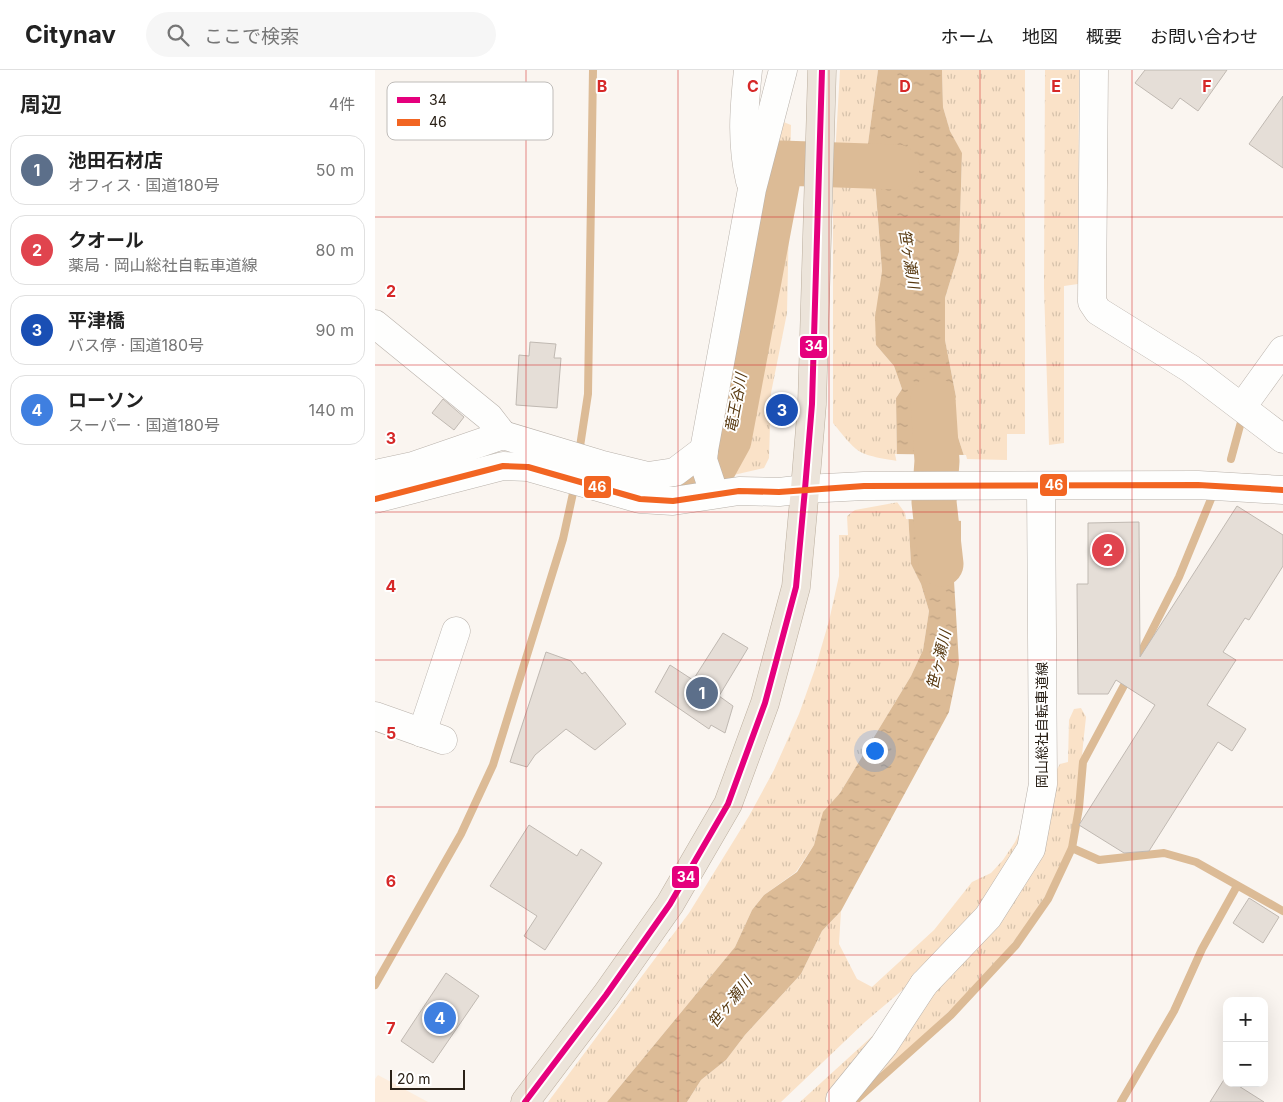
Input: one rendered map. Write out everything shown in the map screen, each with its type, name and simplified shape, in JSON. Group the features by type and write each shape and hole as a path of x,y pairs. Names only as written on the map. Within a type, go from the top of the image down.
{"highway":[{"path":"525,1102 606,995 670,904 728,804 765,703 796,587 805,489 812,404 822,70"}],"street":[{"path":"748,70 742,129 745,159 752,189"},
{"path":"375,324 489,417 503,435 561,465 596,475 640,499 673,501 708,472 752,189 783,70"},
{"path":"1094,70 1092,302 1098,311 1191,369 1283,439"},
{"path":"1247,410 1283,350"},
{"path":"375,474 413,466 503,435"},
{"path":"375,499 503,466 561,465"},
{"path":"596,475 648,476 675,472 708,472 805,489 864,486 1038,487 1198,485 1283,490"},
{"name":"岡山総社自転車道線","path":"840,1101 884,1045 923,984 988,917 1031,849 1043,784 1038,487"},
{"path":"375,716 433,737 457,631"}],"shaded area":[{"path":"378,1075 428,1102 375,1102 375,1079"}],"green space":[{"path":"840,70 878,70 866,158 835,157"},
{"path":"942,70 1025,70 1025,434 1007,434 1007,460 965,459 956,431 945,415 956,397 945,340 945,298 959,252 962,154 950,131 943,107"},
{"path":"1045,70 1079,70 1078,284 1064,286 1064,443 1049,445 1044,288"},
{"path":"781,121 791,125 787,313 771,393 769,458 764,468 716,479 713,469 755,190"},
{"path":"833,177 875,181 882,271 876,345 894,366 902,389 896,398 897,461 874,457 860,451 848,441 833,423"},
{"path":"899,502 908,512 911,564 921,584 929,611 923,650 911,676 840,793 824,812 814,845 796,872 764,895 752,910 735,947 607,1102 548,1102 689,913 749,816 774,770 799,714 829,621 839,576 839,535 848,535 847,516 855,510"},
{"path":"1081,708 1086,717 1077,797 1068,849 1040,904 1019,934 969,991 860,1092 988,921 1049,783 1060,764 1068,762 1069,720 1074,709"},
{"path":"1027,817 1026,845 982,912 919,976 865,1022 781,1102 687,1102 701,1080 726,1060 745,1035 801,974 822,931 841,911 839,944 857,979 872,987 934,930 972,882 991,873 1003,860 1015,842"},
{"path":"902,1009 833,1102 800,1102"}],"water":[{"path":"878,70 942,70 943,107 950,131 962,153 959,252 945,298 945,340 956,397 945,415 956,431 965,459 897,461 896,398 902,389 894,366 876,345 875,317 882,271 875,181 870,179 833,177 835,157 866,158"},
{"path":"961,502 961,547 954,581 959,664 949,712 841,911 822,931 801,974 745,1035 726,1060 701,1080 687,1102 607,1102 735,947 752,910 764,895 797,872 814,845 823,812 840,793 911,676 923,650 929,611 921,584 911,564 908,512"}],"pier":[{"path":"895,454 966,455 967,459 965,462 897,464"},
{"path":"962,499 964,521 906,519 905,513 897,502"}],"building":[{"path":"1145,70 1227,70 1198,111 1180,98 1172,109 1135,83"},
{"path":"1283,96 1283,168 1249,144"},
{"path":"530,342 556,344 554,358 561,358 557,408 516,405 519,355 529,356"},
{"path":"443,399 464,417 454,430 432,413"},
{"path":"1237,506 1283,535 1283,566 1249,620 1245,618 1223,652 1236,660 1207,705 1246,729 1232,751 1218,742 1149,851 1124,853 1079,825 1155,705 1116,680 1108,694 1078,694 1077,584 1088,584 1088,523 1139,522 1140,657"},
{"path":"723,633 748,648 719,696 733,706 725,733 711,725 709,729 655,692 670,665 693,680"},
{"path":"546,652 571,661 582,674 585,672 626,724 595,750 566,729 535,755 527,767 510,762"},
{"path":"529,825 577,856 581,849 602,863 545,950 524,936 537,916 490,886"},
{"path":"1249,898 1279,917 1263,943 1233,923"},
{"path":"446,973 479,996 433,1063 401,1041"},
{"path":"1223,1081 1223,1087 1240,1087 1264,1102 1210,1102"}],"waterway":[{"path":"579,453 588,394 593,70"},
{"name":"竜王谷川","path":"608,478 637,486 674,487 713,469 729,440 781,163 897,167"},
{"name":"笹ヶ瀬川","path":"933,399 937,461 934,502 941,564"},
{"path":"1231,459 1241,422 1245,416"},
{"path":"375,985 461,834 493,765 563,539 575,484"},
{"path":"1135,664 1179,577 1211,499"},
{"path":"855,1101 951,1015 1016,945 1048,899 1072,848 1079,808 1083,762 1129,676"},
{"path":"1072,848 1099,860 1164,853 1196,862 1283,911"},
{"path":"1121,1102 1174,1011 1202,949 1237,886"}],"transit line":[{"name":"34","path":"525,1102 606,995 670,904 728,804 765,703 796,587 805,489 812,404 822,70"},
{"name":"46","path":"375,499 503,466 528,467 640,499 673,501 739,491 779,492 864,486 1198,485 1283,490"}],"place":[{"name":"平津橋","path":"782,410"},
{"name":"クオール","path":"1108,550"},
{"name":"池田石材店","path":"702,693"},
{"name":"ローソン","path":"440,1018"}]}
